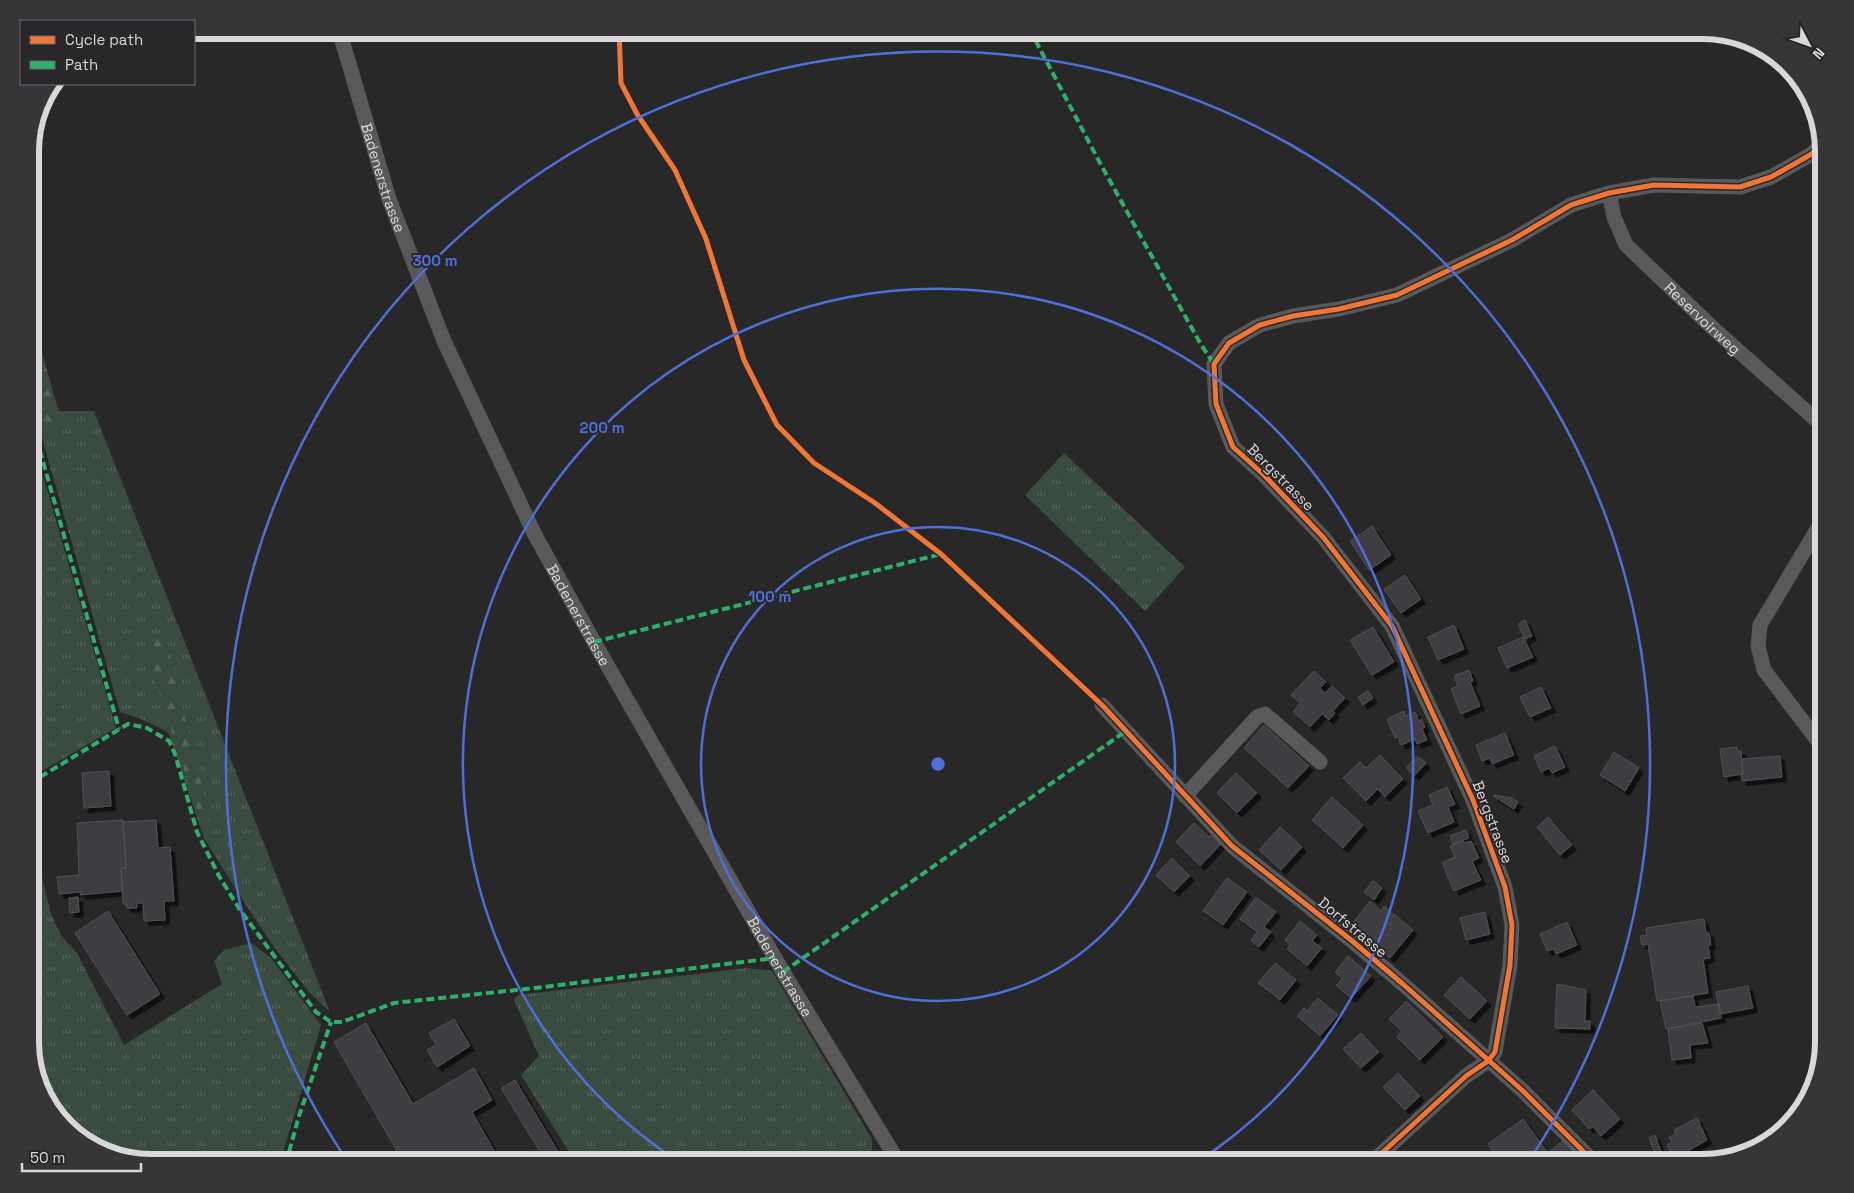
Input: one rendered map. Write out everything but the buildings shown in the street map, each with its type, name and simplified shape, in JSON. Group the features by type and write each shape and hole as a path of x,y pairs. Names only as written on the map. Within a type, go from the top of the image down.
{"street":[{"name":"Badenerstrasse","path":"342,39 389,199 433,314 536,535 599,650 779,965 894,1154"},
{"name":"Bergstrasse","path":"1488,1061 1495,1052 1510,965 1512,925 1505,887 1473,800 1392,626 1323,537 1264,474 1233,447 1216,404 1214,364 1229,343 1260,325 1293,316 1339,309 1397,296 1512,240 1571,205 1609,193 1654,185 1740,187 1771,177 1815,151"},
{"name":"Reservoirweg","path":"1609,193 1614,218 1626,245 1715,330 1815,419"},
{"path":"1815,533 1760,625 1758,646 1764,670 1815,737"},
{"name":"Dorfstrasse","path":"1102,705 1232,846 1357,946 1522,1090 1586,1154"},
{"path":"1185,796 1257,717 1265,714 1320,762"},
{"path":"1380,1154 1466,1076 1488,1061"}],"green space":[{"path":"39,342 61,420 50,427 39,419"},
{"path":"56,411 94,411 330,1012 310,993 274,947 204,838 168,732 139,718 120,712 39,423"},
{"path":"1064,453 1185,567 1145,611 1025,495"},
{"path":"39,462 116,728 39,773"},
{"path":"157,634 167,641 210,821 206,826 202,825 145,649 145,639"},
{"path":"39,865 51,914 62,937 77,953 124,1045 222,984 214,961 224,950 251,943 271,958 321,1025 283,1154 150,1154 121,1150 101,1143 77,1127 62,1111 47,1085 41,1064 39,1050"},
{"path":"746,968 772,971 872,1139 872,1154 570,1154 521,1075 539,1056 514,1000 518,995"}],"marked path":[{"path":"1035,39 1100,163 1200,343 1214,364"},
{"path":"39,448 119,729"},
{"path":"594,642 941,554"},
{"path":"39,778 128,724 147,728 169,741 175,754 197,832 219,876 240,910 316,1012 331,1022 342,1022 394,1003 535,988 775,958"},
{"path":"783,972 1126,731"},
{"path":"288,1154 299,1116 331,1022"}],"cycle path":[{"path":"619,39 621,83 637,114 675,170 706,239 744,360 777,425 814,463 875,503 941,554 1102,705 1232,846 1351,940 1404,985 1522,1090 1586,1154"},
{"path":"1381,1154 1466,1076 1488,1061 1495,1052 1510,965 1512,925 1505,887 1473,800 1392,626 1323,537 1263,474 1233,447 1216,404 1214,364 1229,343 1260,325 1293,316 1339,309 1397,295 1512,240 1571,205 1609,193 1654,185 1740,187 1771,177 1815,151"}]}
